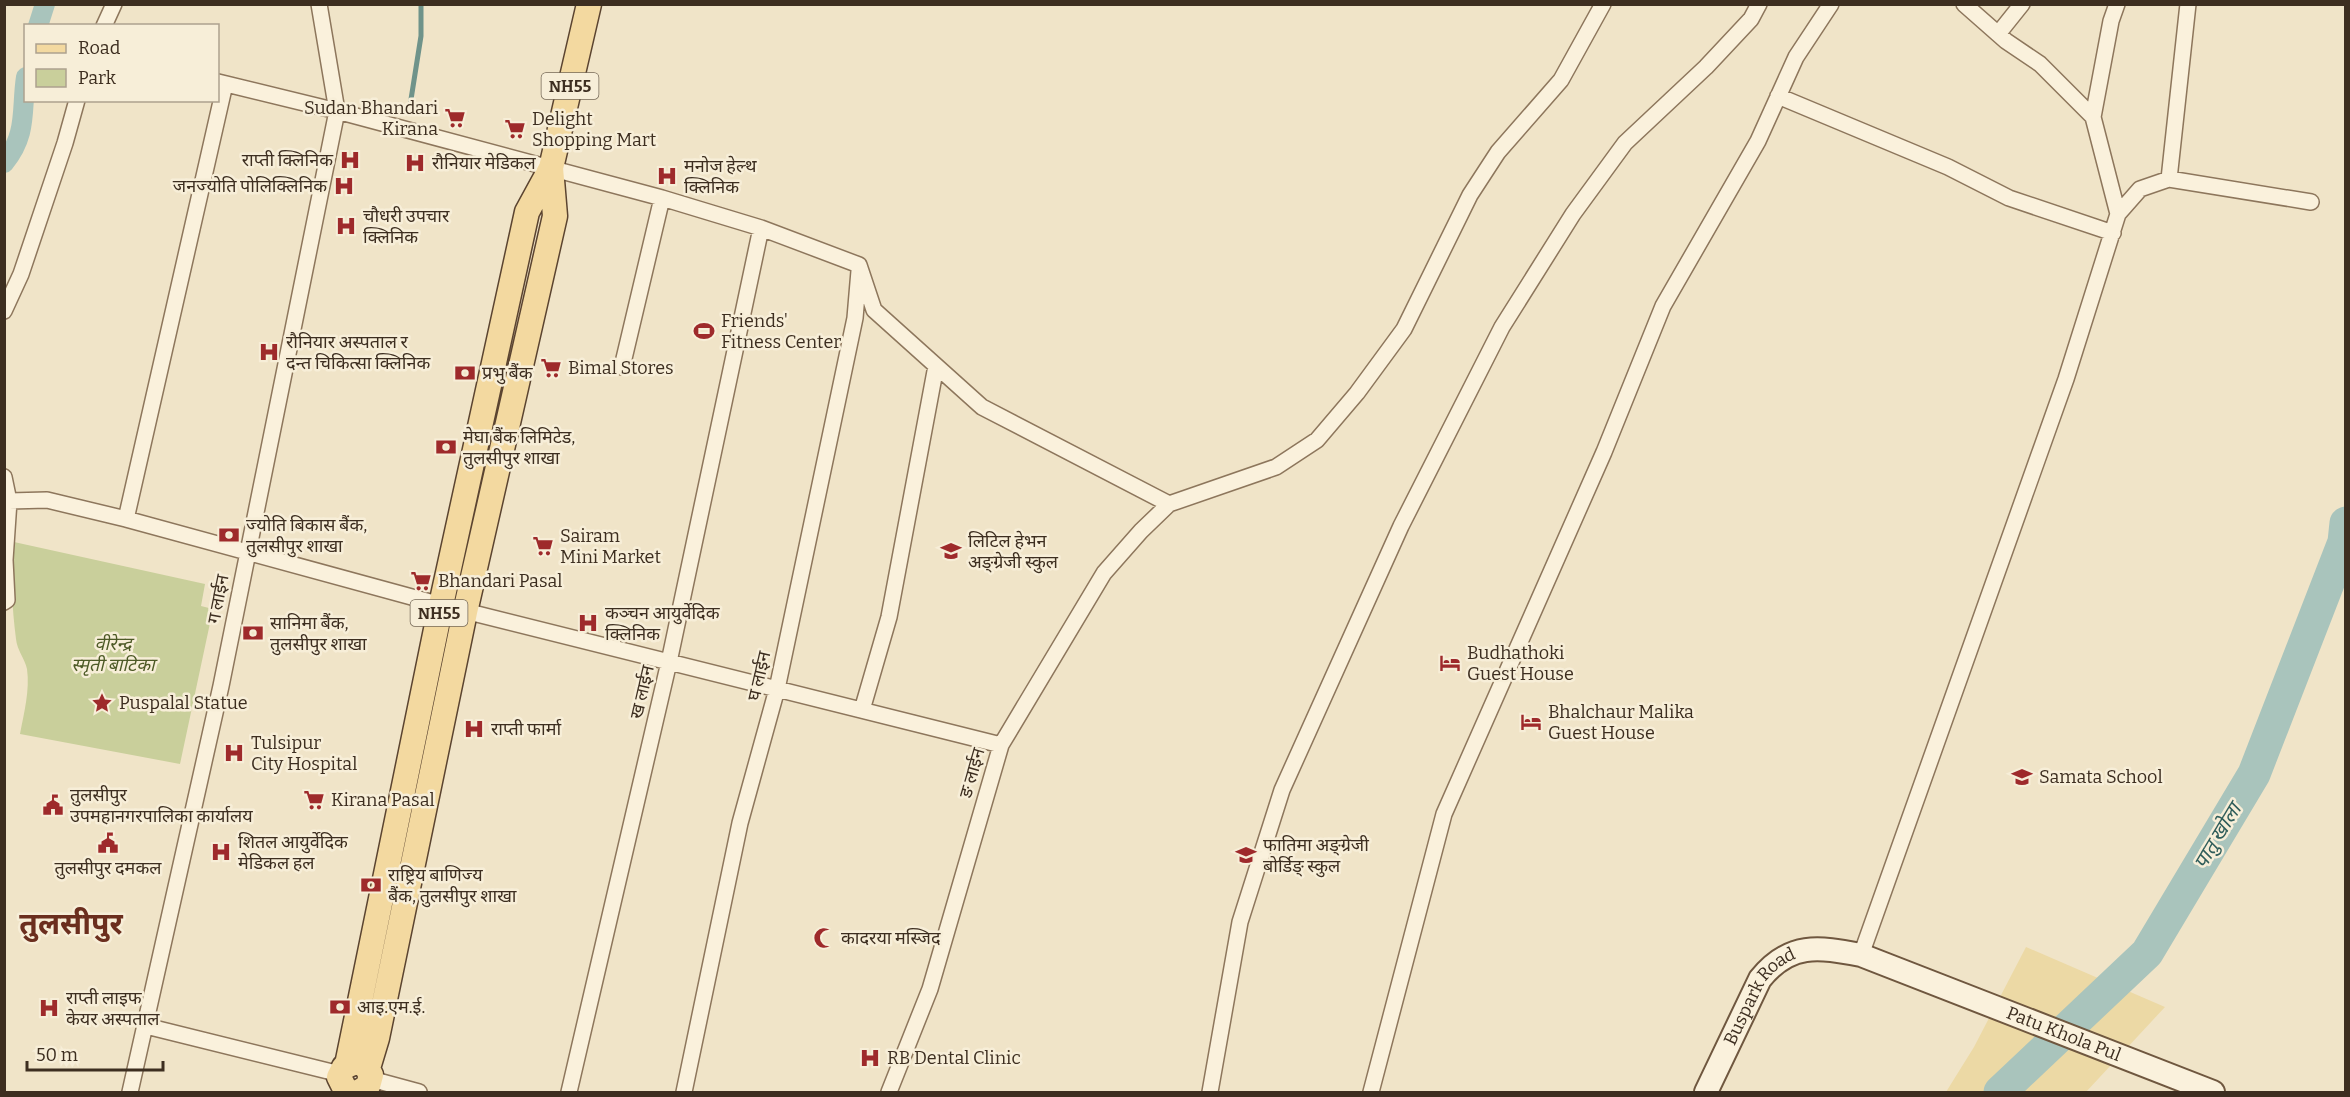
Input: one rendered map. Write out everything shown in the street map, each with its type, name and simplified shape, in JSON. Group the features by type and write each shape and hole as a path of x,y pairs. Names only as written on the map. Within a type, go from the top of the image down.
{"main road":[{"name":"NH55","path":"355,1083 441,605 527,212 551,168 589,4"},
{"name":"NH55","path":"355,1083 377,1038 465,612 555,216 551,168"},
{"name":"Buspark Road","path":"1706,1092 1760,979 1773,964 1792,954 1811,949 1834,950 1861,955 1914,976"},
{"name":"Patu Khola Pul","path":"1914,976 2213,1092"}],"street":[{"path":"105,24 114,4"},
{"path":"319,4 337,111"},
{"path":"221,83 337,111 662,198 761,228 859,265 874,310 982,408 1169,504 1275,467 1317,440 1357,393 1404,329 1470,195 1498,152 1561,80 1603,4"},
{"path":"1210,1092 1240,922 1282,790 1401,526 1502,327 1573,214 1625,143 1706,67 1751,19 1759,4"},
{"path":"1371,1092 1444,814 1604,452 1663,306 1758,141 1796,57 1832,4"},
{"path":"1964,4 1998,34 2040,64 2093,117"},
{"path":"1998,34 2022,4"},
{"path":"2117,4 2111,21 2093,117 2118,214"},
{"path":"2169,179 2187,4"},
{"path":"1778,96 1948,167 2009,198 2113,233"},
{"path":"4,311 21,274 76,102"},
{"path":"126,519 217,102"},
{"name":"ग लाईन","path":"130,1092 221,686 337,111"},
{"path":"1861,955 2066,379 2118,214 2140,189 2169,179 2311,202"},
{"path":"622,367 662,198"},
{"name":"ख लाईन","path":"569,1092 669,662 761,228"},
{"name":"घ लाईन","path":"684,1092 740,823 777,689 855,318 859,265"},
{"path":"862,710 889,617 936,366"},
{"path":"4,477 9,501 5,560 6,601"},
{"path":"9,501 47,500 126,519 465,612 1001,745"},
{"name":"ङ लाईन","path":"889,1092 930,989 1001,745 1104,573 1141,531 1169,504"},
{"path":"146,1026 355,1083 419,1092"}],"green space":[{"name":"वीरेन्द्र स्मृती बाटिका","path":"14,542 205,584 201,606 213,609 180,764 20,734 28,677 26,665 19,651 15,627 12,579"}],"sand":[{"path":"2026,947 2165,1007 2086,1092 1946,1092 1974,1047"}],"waterway":[{"path":"39,24 45,4"},
{"path":"409,112 421,36 421,4"},
{"path":"4,163 17,142 24,100"},
{"name":"पातु खोला","path":"2000,1092 2147,953 2254,774 2344,542 2346,523"}],"place":[{"name":"Sudan Bhandari Kirana","path":"455,118"},
{"name":"Delight Shopping Mart","path":"515,129"},
{"name":"राप्ती क्लिनिक","path":"350,160"},
{"name":"रौनियार मेडिकल","path":"415,163"},
{"name":"मनोज हेल्थ क्लिनिक","path":"667,176"},
{"name":"जनज्योति पोलिक्लिनिक","path":"344,186"},
{"name":"चौधरी उपचार क्लिनिक","path":"346,226"},
{"name":"Friends' Fitness Center","path":"704,331"},
{"name":"रौनियार अस्पताल र दन्त चिकित्सा क्लिनिक","path":"269,352"},
{"name":"Bimal Stores","path":"551,368"},
{"name":"प्रभु बैंक","path":"465,373"},
{"name":"मेघा बैंक लिमिटेड, तुलसीपुर शाखा","path":"446,447"},
{"name":"ज्योति बिकास बैंक, तुलसीपुर शाखा","path":"229,535"},
{"name":"Sairam Mini Market","path":"543,546"},
{"name":"लिटिल हेभन अङ्‍ग्रेजी स्कुल","path":"951,551"},
{"name":"Bhandari Pasal","path":"421,581"},
{"name":"कञ्चन आयुर्वेदिक क्लिनिक","path":"588,623"},
{"name":"सानिमा बैंक, तुलसीपुर शाखा","path":"253,633"},
{"name":"Budhathoki Guest House","path":"1450,663"},
{"name":"Puspalal Statue","path":"102,703"},
{"name":"Bhalchaur Malika Guest House","path":"1531,722"},
{"name":"राप्ती फार्मा","path":"474,729"},
{"name":"Tulsipur City Hospital","path":"234,753"},
{"name":"Samata School","path":"2022,777"},
{"name":"Kirana Pasal","path":"314,800"},
{"name":"तुलसीपुर उपमहानगरपालिका कार्यालय","path":"53,805"},
{"name":"तुलसीपुर दमकल","path":"108,843"},
{"name":"शितल आयुर्वेदिक मेडिकल हल","path":"221,852"},
{"name":"फातिमा अङ्‍ग्रेजी बोर्डिङ् स्कुल","path":"1246,855"},
{"name":"राष्ट्रिय बाणिज्य बैंक, तुलसीपुर शाखा","path":"371,885"},
{"name":"कादरया मस्जिद","path":"824,938"},
{"name":"आइ.एम.ई.","path":"340,1007"},
{"name":"राप्ती लाइफ केयर अस्पताल","path":"49,1008"},
{"name":"RB Dental Clinic","path":"870,1058"}],"district":[{"name":"तुलसीपुर","path":"71,924"}]}
